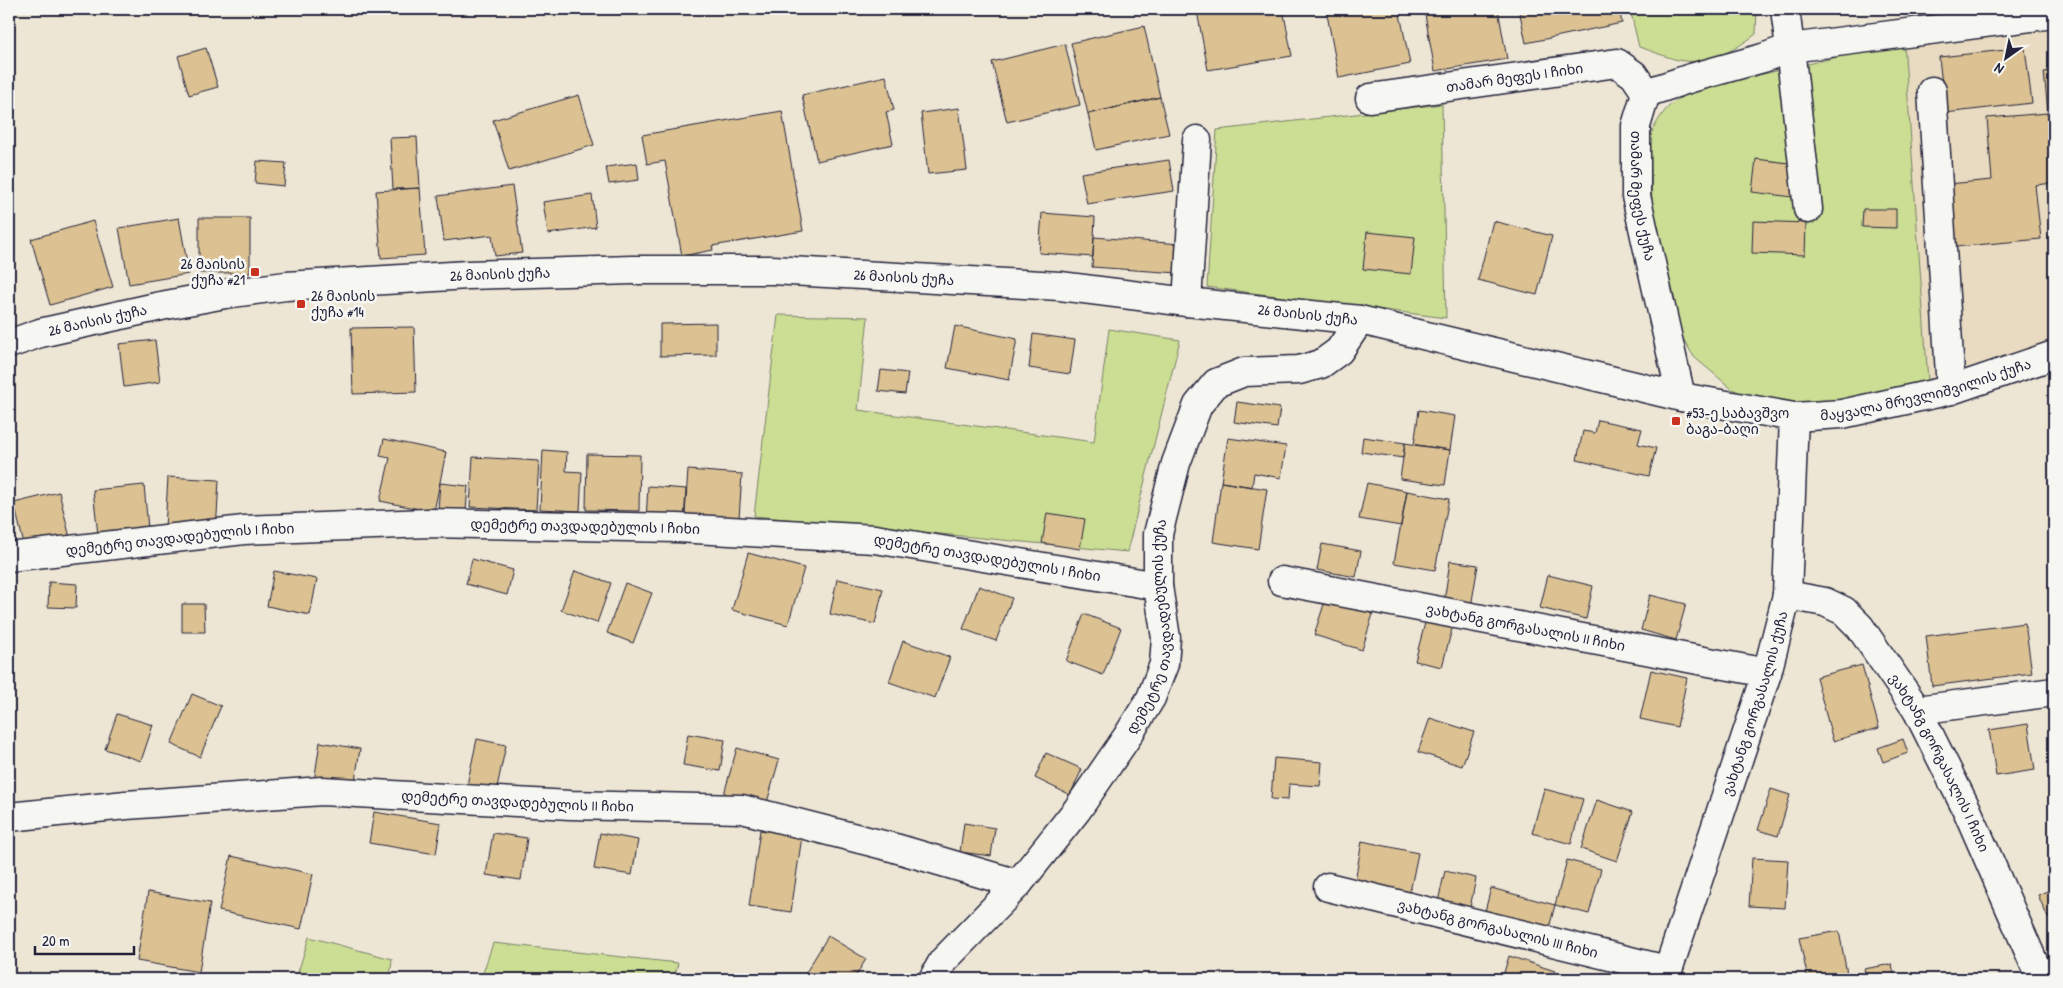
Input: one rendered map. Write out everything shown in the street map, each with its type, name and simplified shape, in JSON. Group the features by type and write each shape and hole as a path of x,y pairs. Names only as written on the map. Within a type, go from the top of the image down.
{"street":[{"path":"1785,9 1808,209"},
{"path":"1646,93 1790,48 2054,14"},
{"name":"თამარ მეფეს I ჩიხი","path":"1370,98 1617,63 1634,75 1646,93"},
{"path":"1932,91 1951,390"},
{"name":"თამარ მეფეს ქუჩა","path":"1646,93 1636,126 1636,196 1681,396"},
{"path":"1187,302 1197,140"},
{"name":"26 მაისის ქუჩა","path":"9,344 40,333 161,306 225,294 286,286 468,275 632,270 772,270 1060,286 1187,302 1360,320 1681,396 1794,417"},
{"name":"დემეტრე თავდადებულის ქუჩა","path":"933,979 943,961 1018,884 1077,810 1127,738 1151,698 1164,664 1166,638 1158,586 1158,534 1176,463 1198,405 1216,384 1244,372 1300,370 1321,364 1339,351 1360,320"},
{"name":"მაყვალა მრევლიშვილის ქუჩა","path":"1794,417 1842,414 1951,390 2054,355"},
{"name":"ვახტანგ გორგასალის ქუჩა","path":"1666,975 1767,673 1787,595 1794,417"},
{"name":"დემეტრე თავდადებულის I ჩიხი","path":"9,557 244,530 428,523 677,528 875,539 1158,586"},
{"name":"ვახტანგ გორგასალის II ჩიხი","path":"1282,581 1767,673"},
{"name":"ვახტანგ გორგასალის I ჩიხი","path":"1787,595 1825,602 1844,611 1860,627 1917,710 1967,810 2041,979"},
{"path":"1917,710 2054,692"},
{"name":"დემეტრე თავდადებულის II ჩიხი","path":"9,817 126,805 322,791 570,805 742,808 895,848 1018,884"},
{"name":"ვახტანგ გორგასალის III ჩიხი","path":"1328,887 1666,975"}],"shaded area":[{"path":"2054,26 2054,340 1928,381 1904,42"}],"green space":[{"path":"1630,9 1757,9 1756,34 1740,45 1713,58 1694,61 1678,60 1639,47"},
{"path":"1904,42 1928,381 1823,407 1766,404 1732,389 1694,357 1670,317 1654,276 1650,136 1667,108 1680,98 1698,90"},
{"path":"1442,104 1446,318 1207,287 1217,130"},
{"path":"778,315 868,317 858,410 1094,442 1109,329 1180,340 1127,552 754,516"},
{"path":"309,937 392,959 390,979 296,979"},
{"path":"493,943 678,963 674,979 481,979"}],"building":[{"path":"1208,9 1283,9 1292,56 1208,70 1197,11"},
{"path":"1326,9 1399,9 1410,64 1339,78"},
{"path":"1424,9 1498,9 1507,59 1435,71"},
{"path":"1519,9 1619,9 1622,23 1526,43"},
{"path":"1144,26 1160,97 1088,114 1071,43"},
{"path":"1065,44 1080,105 1007,122 992,62"},
{"path":"206,48 218,87 189,95 178,56"},
{"path":"2025,48 2032,103 1945,113 1939,57"},
{"path":"2054,71 2054,183 2035,185 2041,239 1954,247 1948,184 1992,180 1987,118 2048,113 2044,72"},
{"path":"886,76 894,110 886,112 893,144 817,161 802,95"},
{"path":"579,95 594,145 509,171 493,120"},
{"path":"1160,97 1169,134 1096,150 1088,114"},
{"path":"959,108 967,170 928,174 921,113"},
{"path":"782,111 803,231 712,246 713,250 682,256 665,161 647,164 642,135"},
{"path":"417,137 420,188 393,189 390,138"},
{"path":"1756,159 1797,164 1793,197 1752,192"},
{"path":"1169,160 1174,191 1087,204 1081,173"},
{"path":"257,161 286,163 284,186 255,183"},
{"path":"637,163 639,180 609,184 606,167"},
{"path":"512,186 522,253 495,256 492,235 444,241 438,196"},
{"path":"420,188 425,255 381,258 376,191"},
{"path":"592,195 596,227 548,234 543,202"},
{"path":"1863,209 1896,209 1896,228 1862,227"},
{"path":"1042,213 1095,217 1093,257 1039,253"},
{"path":"179,218 189,274 129,284 119,228"},
{"path":"199,218 250,218 250,273 199,273"},
{"path":"93,221 113,287 50,305 31,239"},
{"path":"1493,221 1552,236 1537,295 1478,280"},
{"path":"1753,221 1806,223 1805,255 1752,253"},
{"path":"1367,232 1415,237 1411,274 1363,269"},
{"path":"1094,237 1180,244 1178,273 1092,267"},
{"path":"716,323 716,355 660,356 660,324"},
{"path":"955,326 1017,339 1009,380 947,368"},
{"path":"414,327 416,392 353,394 351,328"},
{"path":"1033,334 1075,340 1070,374 1029,368"},
{"path":"155,340 160,382 124,387 119,344"},
{"path":"881,370 908,373 905,394 878,391"},
{"path":"1237,402 1280,408 1277,428 1234,422"},
{"path":"1419,410 1455,416 1450,450 1414,445"},
{"path":"1598,420 1642,429 1638,444 1656,448 1649,476 1577,460 1583,431 1595,433"},
{"path":"1363,437 1405,443 1403,458 1361,452"},
{"path":"1228,438 1286,446 1281,478 1254,473 1252,487 1221,482"},
{"path":"384,439 446,452 434,512 380,501 390,458 380,456"},
{"path":"1405,443 1450,450 1445,485 1400,479"},
{"path":"543,450 567,452 566,471 582,472 580,511 540,509"},
{"path":"587,454 640,455 639,511 586,510"},
{"path":"473,457 539,461 536,510 470,507"},
{"path":"688,470 742,474 739,518 685,514"},
{"path":"168,477 219,480 216,532 165,528"},
{"path":"1221,482 1267,489 1258,549 1213,542"},
{"path":"440,483 468,486 466,511 438,509"},
{"path":"1367,483 1407,491 1401,526 1359,519"},
{"path":"144,485 149,539 99,544 93,490"},
{"path":"648,486 686,489 684,522 646,520"},
{"path":"1407,491 1449,499 1435,570 1394,563"},
{"path":"59,492 70,538 25,549 14,503"},
{"path":"1047,513 1085,519 1080,549 1042,543"},
{"path":"1322,544 1361,551 1356,577 1317,570"},
{"path":"748,553 804,568 788,625 732,610"},
{"path":"472,559 513,570 507,595 466,584"},
{"path":"1450,561 1478,565 1471,607 1444,602"},
{"path":"274,571 317,579 310,615 267,606"},
{"path":"575,571 611,583 597,623 561,610"},
{"path":"1548,575 1593,586 1586,619 1540,608"},
{"path":"837,579 883,589 875,624 830,614"},
{"path":"49,582 77,584 76,608 48,607"},
{"path":"625,583 652,593 633,643 607,633"},
{"path":"979,586 1012,598 996,641 963,629"},
{"path":"1650,595 1686,604 1676,640 1641,630"},
{"path":"1326,598 1373,614 1362,650 1314,635"},
{"path":"182,604 204,604 205,632 182,632"},
{"path":"1084,614 1121,628 1103,675 1066,661"},
{"path":"1426,619 1453,625 1442,667 1415,661"},
{"path":"2025,623 2032,673 1932,686 1926,636"},
{"path":"903,641 950,657 935,698 889,682"},
{"path":"1862,665 1879,728 1833,741 1816,677"},
{"path":"1651,670 1687,678 1677,727 1640,719"},
{"path":"192,694 221,706 200,757 171,744"},
{"path":"117,714 153,725 141,761 105,749"},
{"path":"1430,718 1474,732 1462,766 1418,752"},
{"path":"2028,724 2035,770 1996,776 1989,730"},
{"path":"688,734 725,740 720,771 683,765"},
{"path":"477,739 506,745 496,792 467,785"},
{"path":"1903,739 1908,753 1883,762 1878,748"},
{"path":"320,742 360,749 354,788 314,782"},
{"path":"737,748 779,760 766,806 724,794"},
{"path":"1046,753 1082,769 1070,795 1035,778"},
{"path":"1274,758 1322,762 1320,786 1289,784 1288,800 1271,799"},
{"path":"10,759 10,796 9,796"},
{"path":"1544,789 1583,799 1571,844 1532,833"},
{"path":"1771,789 1790,795 1778,836 1758,830"},
{"path":"1597,800 1633,812 1617,861 1581,849"},
{"path":"374,812 441,823 436,854 369,843"},
{"path":"964,823 995,828 991,856 960,852"},
{"path":"760,830 802,836 791,912 749,906"},
{"path":"493,833 527,838 521,880 486,875"},
{"path":"600,833 638,840 632,875 594,869"},
{"path":"1362,841 1418,853 1410,892 1355,881"},
{"path":"231,856 313,874 301,929 219,911"},
{"path":"1752,858 1788,860 1785,908 1749,906"},
{"path":"1567,860 1601,869 1589,914 1555,905"},
{"path":"1445,871 1476,878 1468,918 1436,910"},
{"path":"1491,888 1555,905 1547,936 1483,919"},
{"path":"2054,888 2054,916 2048,918 2038,895"},
{"path":"148,892 210,903 199,972 137,961"},
{"path":"1839,931 1848,979 1808,979 1799,938"},
{"path":"828,936 866,959 854,979 802,979"},
{"path":"1509,956 1555,971 1552,979 1502,979"},
{"path":"1892,964 1895,979 1866,979 1864,969"},
{"path":"1025,974 1058,977 1058,979 1025,979"}],"place":[{"name":"26 მაისის ქუჩა #21","path":"255,272"},
{"name":"26 მაისის ქუჩა #14","path":"301,304"},
{"name":"#53-ე საბავშვო ბაგა-ბაღი","path":"1676,421"}]}
